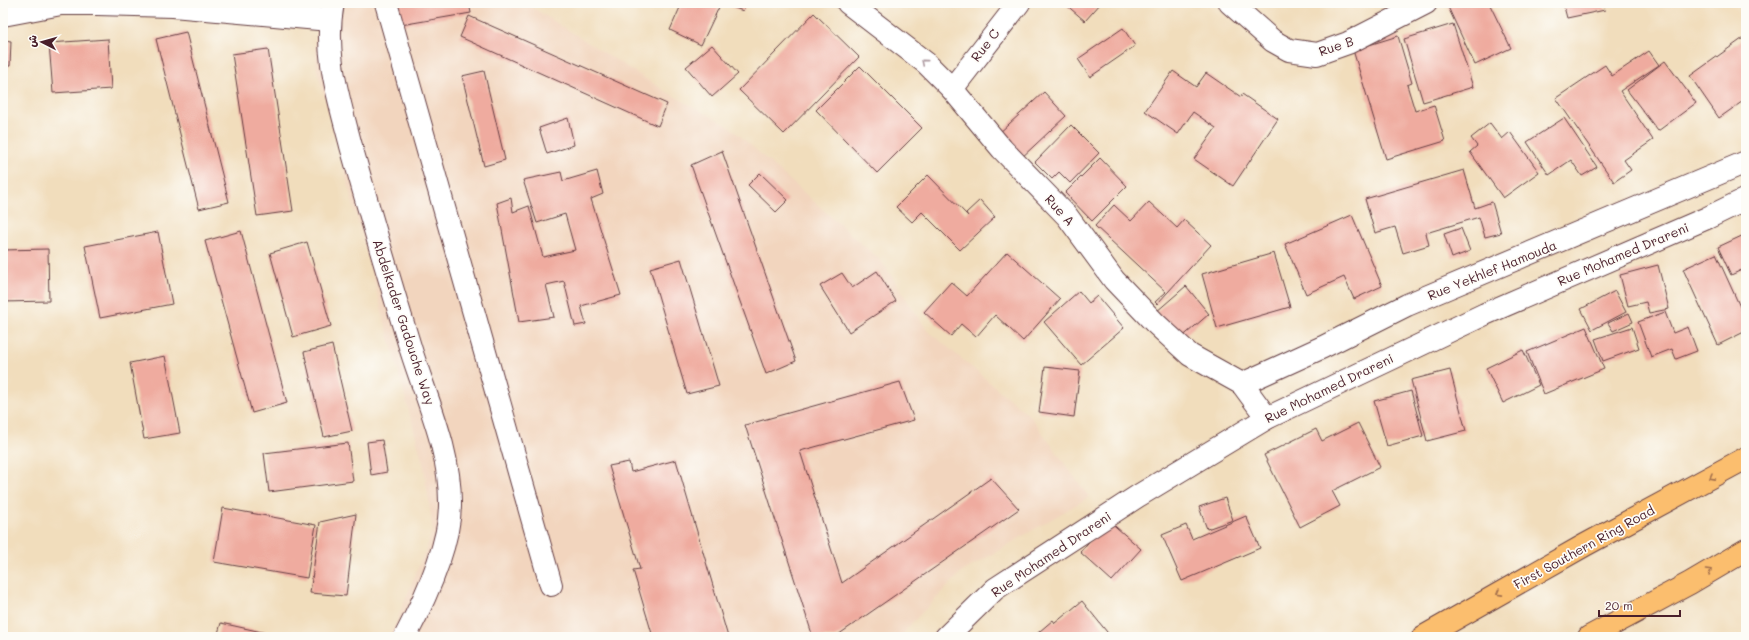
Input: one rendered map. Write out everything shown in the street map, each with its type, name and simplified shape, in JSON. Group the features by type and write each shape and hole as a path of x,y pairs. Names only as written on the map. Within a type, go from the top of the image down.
{"highway":[{"name":"First Southern Ring Road","path":"1423,637 1578,549 1746,458"},
{"path":"1589,637 1690,583 1746,550"},
{"path":"1610,637 1690,583"}],"street":[{"path":"386,3 551,585"},
{"name":"Rue A","path":"848,3 926,63 952,89 1002,149 1067,216 1114,280 1154,323 1190,355 1242,384 1266,418"},
{"name":"Rue C","path":"952,89 1019,3"},
{"name":"Rue B","path":"1230,3 1273,41 1289,50 1317,54 1348,43 1426,3"},
{"path":"3,14 61,4 174,4 331,11"},
{"name":"Abdelkader Gadouche Way","path":"331,11 329,37 339,104 394,296 440,438 449,481 450,508 446,534 433,578 405,637"},
{"name":"Rue Yekhlef Hamouda","path":"1242,384 1407,305 1746,162"},
{"name":"Rue Mohamed Drareni","path":"946,637 995,589 1138,496 1266,418 1485,314 1707,218 1746,199"}],"shaded area":[{"path":"338,3 525,3 665,91 730,127 882,262 927,330 1031,417 1089,497 962,572 909,626 901,637 390,637 433,531 424,467 317,70 315,45 319,8"}],"building":[{"path":"250,3 301,3 298,11"},
{"path":"392,3 469,3 471,13 395,26"},
{"path":"682,3 721,3 701,45 670,30"},
{"path":"721,3 746,3 743,11"},
{"path":"1064,3 1101,3 1085,21"},
{"path":"1456,3 1489,3 1511,48 1475,65 1448,7"},
{"path":"1563,3 1603,3 1605,10 1567,18"},
{"path":"814,13 859,57 784,134 739,90"},
{"path":"469,16 667,104 658,126 460,37"},
{"path":"1453,24 1473,87 1423,102 1404,39"},
{"path":"1123,28 1135,46 1090,77 1078,59"},
{"path":"186,32 229,202 199,209 156,39"},
{"path":"1398,36 1412,83 1407,85 1415,111 1434,105 1445,141 1386,159 1353,50"},
{"path":"1746,36 1746,99 1719,118 1690,76"},
{"path":"108,39 111,89 53,93 49,43"},
{"path":"3,40 11,41 10,66 3,66"},
{"path":"712,45 738,74 712,97 686,67"},
{"path":"268,49 293,211 257,216 232,54"},
{"path":"1649,51 1659,65 1620,91 1653,140 1624,160 1631,170 1614,182 1556,98 1605,65 1612,76"},
{"path":"1665,61 1696,103 1658,131 1627,90"},
{"path":"860,66 922,128 877,173 816,110"},
{"path":"484,71 505,160 484,166 462,76"},
{"path":"1173,71 1196,87 1206,73 1241,97 1242,94 1278,119 1233,186 1194,159 1216,128 1193,112 1178,134 1145,111"},
{"path":"1044,92 1066,116 1019,160 997,135"},
{"path":"568,118 574,145 547,154 539,128"},
{"path":"1564,118 1597,167 1582,176 1571,160 1549,175 1527,142"},
{"path":"1490,123 1502,139 1510,132 1539,172 1503,198 1470,152 1477,146 1471,138"},
{"path":"1071,125 1099,153 1070,183 1059,172 1052,179 1035,162"},
{"path":"722,151 796,361 766,374 691,165"},
{"path":"1100,158 1127,186 1092,221 1065,193"},
{"path":"1464,170 1475,208 1492,202 1501,233 1485,237 1479,217 1426,233 1429,245 1403,253 1395,227 1375,233 1365,199"},
{"path":"597,171 603,194 591,199 621,295 581,306 586,324 575,326 564,281 546,285 554,317 519,322 497,203 511,198 513,212 529,206 543,257 575,250 565,214 537,223 523,180 561,172 563,181"},
{"path":"760,173 788,200 776,212 748,185"},
{"path":"928,175 968,216 966,213 980,200 995,217 960,250 922,212 912,222 896,207"},
{"path":"1149,202 1177,228 1184,220 1211,245 1157,304 1155,302 1166,292 1095,226 1114,205 1131,221"},
{"path":"1352,215 1382,286 1354,299 1344,277 1306,294 1285,244"},
{"path":"1461,228 1470,251 1452,258 1444,234"},
{"path":"241,231 287,403 252,413 205,241"},
{"path":"158,232 172,304 100,318 85,246"},
{"path":"1746,234 1746,268 1731,275 1718,247"},
{"path":"307,242 331,326 293,337 270,253"},
{"path":"48,249 49,301 3,302 3,250"},
{"path":"1007,252 1060,299 1023,341 995,315 976,337 961,324 951,336 924,312 951,282 967,296"},
{"path":"1274,253 1290,307 1217,328 1202,274"},
{"path":"1716,254 1746,320 1746,331 1718,345 1683,269"},
{"path":"681,259 719,386 687,394 650,268"},
{"path":"1658,265 1669,309 1649,313 1646,302 1628,306 1620,275"},
{"path":"877,271 896,301 849,332 820,286 842,273 852,288"},
{"path":"1186,286 1209,314 1180,339 1156,312"},
{"path":"1079,291 1089,303 1097,296 1124,328 1081,365 1044,322"},
{"path":"1615,291 1626,312 1592,330 1581,309"},
{"path":"1665,312 1673,333 1688,327 1697,351 1676,359 1672,349 1651,357 1638,322"},
{"path":"1629,313 1633,322 1613,331 1608,323"},
{"path":"1586,327 1604,369 1544,394 1527,352"},
{"path":"1632,327 1639,348 1603,361 1595,339"},
{"path":"332,345 352,431 324,437 304,352"},
{"path":"1523,350 1539,385 1503,403 1486,368"},
{"path":"165,356 180,433 144,439 130,363"},
{"path":"1045,367 1080,371 1074,417 1039,412"},
{"path":"1450,370 1466,431 1427,441 1411,380"},
{"path":"900,382 914,420 800,451 842,583 991,478 1019,509 835,637 813,637 745,425"},
{"path":"1411,391 1423,436 1387,446 1374,401"},
{"path":"1358,423 1380,467 1332,491 1340,506 1300,527 1264,455 1316,429 1322,441"},
{"path":"382,440 387,472 371,475 367,442"},
{"path":"348,443 353,481 269,492 264,453"},
{"path":"676,460 728,637 653,637 633,570 640,569 609,466 629,462 631,472"},
{"path":"1225,498 1233,520 1207,529 1199,507"},
{"path":"223,508 316,525 307,578 214,562"},
{"path":"356,514 346,596 310,593 320,522"},
{"path":"1246,516 1260,548 1182,581 1162,535 1186,525 1192,539"},
{"path":"1108,520 1141,549 1112,581 1080,552"},
{"path":"1082,601 1111,637 1033,637 1053,620 1055,623"},
{"path":"221,623 280,636 280,637 217,637"}]}
